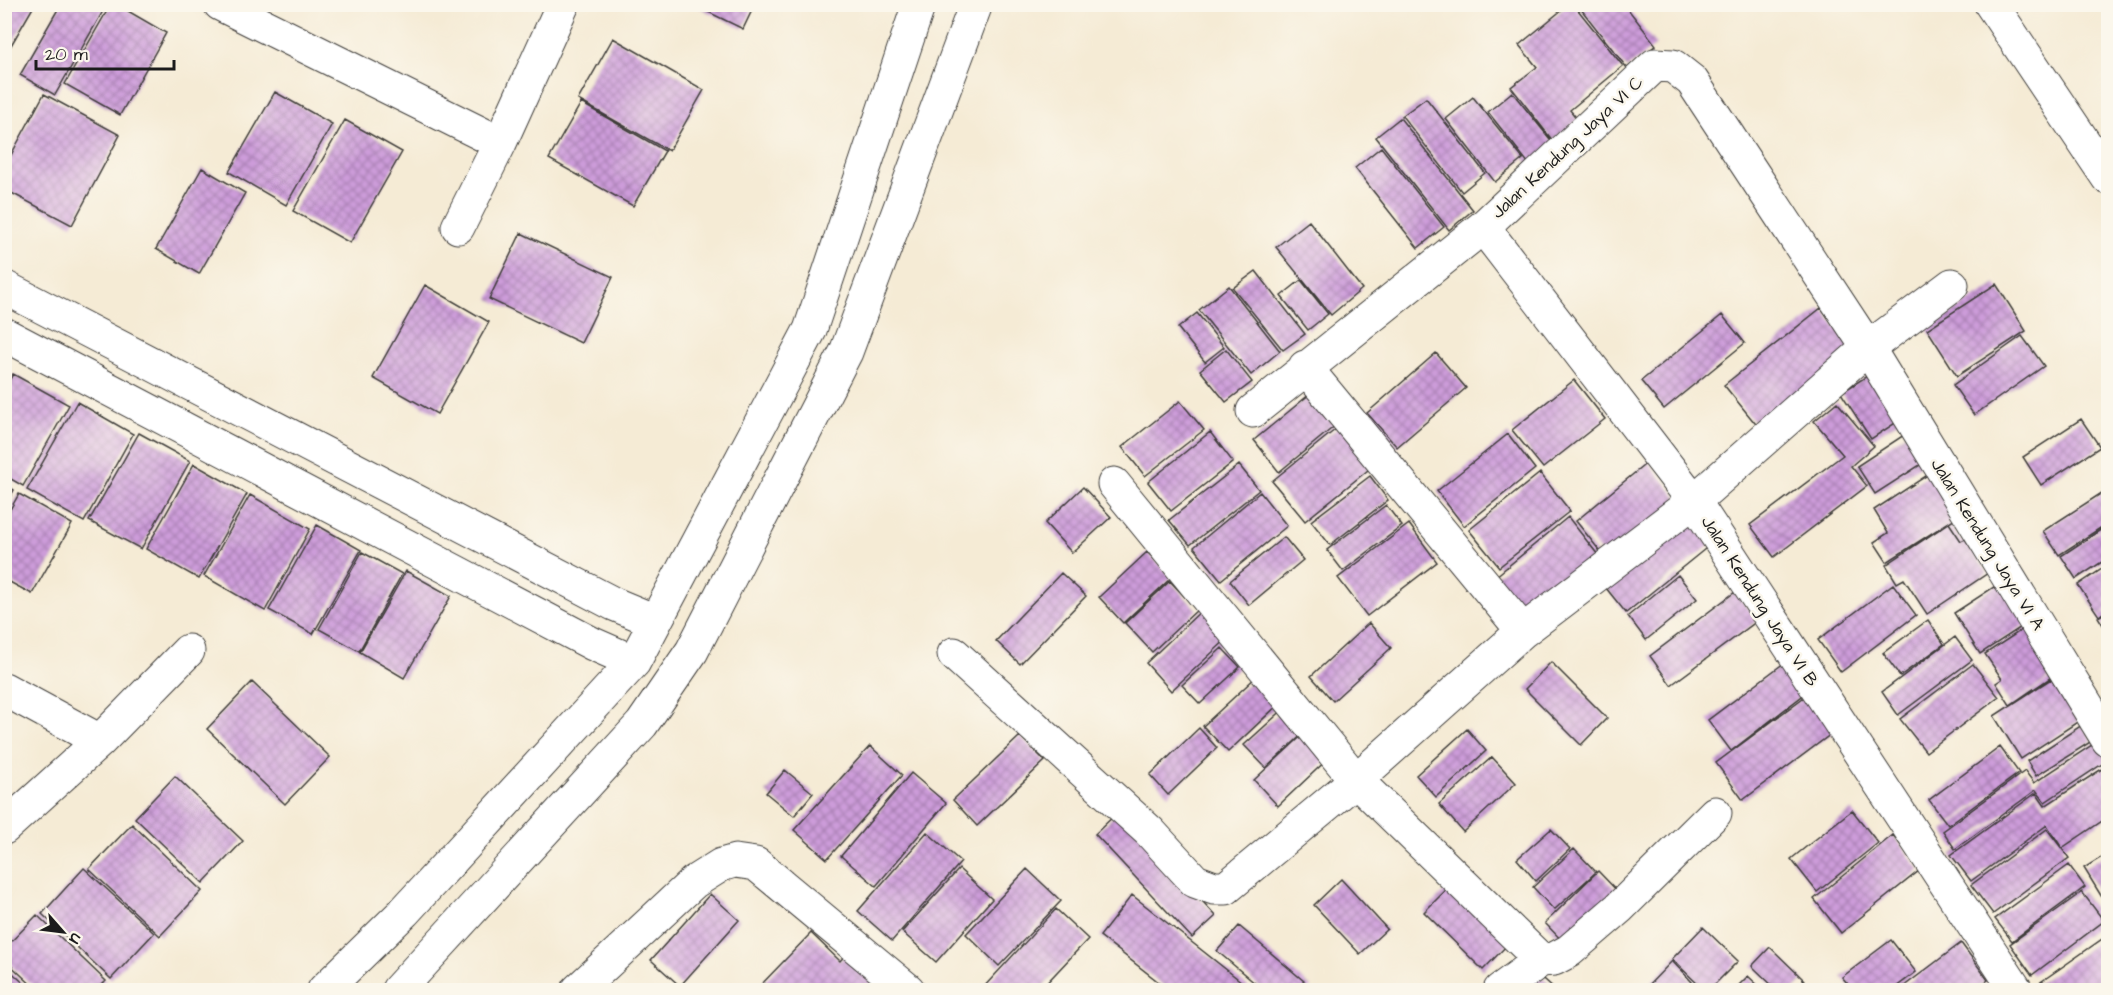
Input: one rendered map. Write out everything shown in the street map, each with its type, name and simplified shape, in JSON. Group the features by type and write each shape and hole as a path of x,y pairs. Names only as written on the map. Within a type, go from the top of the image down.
{"street":[{"path":"220,4 500,143"},
{"path":"458,227 500,143 563,4"},
{"path":"324,990 404,912 634,662 810,330 919,4"},
{"path":"398,990 642,724 693,651 846,352 973,10 939,4"},
{"path":"1991,4 2109,178"},
{"name":"Jalan Kendung Jaya VI C","path":"1253,411 1483,227 1655,65 1673,66 1692,81 1868,348"},
{"name":"Jalan Kendung Jaya VI B","path":"1483,227 1694,501 2016,990"},
{"path":"954,654 1150,832 1195,880 1214,888 1226,888 1356,780 1523,632 1694,501 1868,348 1952,285"},
{"path":"4,286 614,604 655,621"},
{"path":"4,334 593,644 634,662"},
{"name":"Jalan Kendung Jaya VI A","path":"1868,348 2109,740"},
{"path":"1305,368 1523,632"},
{"path":"1114,484 1356,780 1541,960"},
{"path":"4,828 100,741 188,651"},
{"path":"4,689 100,741"},
{"path":"1500,990 1541,960 1554,959 1569,951 1619,908 1715,813"},
{"path":"578,990 694,882 721,865 735,861 756,864 908,990"},
{"path":"404,912 433,953"}],"building":[{"path":"4,4 35,4 6,54 4,53"},
{"path":"61,4 107,4 55,95 20,75"},
{"path":"111,4 116,4 166,33 120,115 65,84"},
{"path":"692,4 755,4 743,29"},
{"path":"1577,4 1624,4 1656,45 1627,68"},
{"path":"1568,5 1574,5 1623,66 1570,110 1578,120 1553,141 1511,87 1537,67 1519,45"},
{"path":"613,38 704,90 669,151 578,100"},
{"path":"275,92 332,124 286,205 229,172"},
{"path":"1512,92 1554,144 1529,164 1488,112"},
{"path":"44,94 120,135 72,225 4,189 4,168"},
{"path":"1473,97 1523,159 1495,182 1446,119"},
{"path":"1426,98 1485,173 1462,192 1402,116"},
{"path":"581,103 665,151 633,206 549,159"},
{"path":"1400,118 1473,210 1449,230 1376,137"},
{"path":"345,120 402,152 350,243 293,211"},
{"path":"1381,147 1444,227 1418,248 1355,168"},
{"path":"202,168 245,193 199,274 156,249"},
{"path":"1309,221 1362,289 1331,315 1276,247"},
{"path":"521,233 613,277 581,343 489,299"},
{"path":"1256,271 1305,334 1283,350 1233,288"},
{"path":"1301,280 1328,314 1308,330 1281,296"},
{"path":"1996,284 2026,331 1957,376 1927,329"},
{"path":"425,285 489,322 437,414 373,378"},
{"path":"1229,286 1280,351 1251,375 1199,310"},
{"path":"1821,308 1856,351 1759,428 1724,385"},
{"path":"1197,313 1224,347 1205,362 1178,328"},
{"path":"1722,315 1745,343 1664,409 1641,381"},
{"path":"2022,336 2044,366 1974,415 1953,385"},
{"path":"1226,349 1252,382 1226,402 1200,370"},
{"path":"1436,353 1466,388 1397,447 1367,413"},
{"path":"1873,372 1903,418 1871,439 1841,393"},
{"path":"13,374 69,405 23,486 4,475 4,390"},
{"path":"1574,380 1605,419 1543,468 1512,430"},
{"path":"1310,394 1336,425 1279,472 1254,440"},
{"path":"1180,401 1204,430 1145,476 1122,447"},
{"path":"77,402 133,434 84,522 27,490"},
{"path":"1837,402 1874,446 1851,466 1867,486 1774,557 1750,525 1843,455 1814,421"},
{"path":"2081,419 2100,447 2041,485 2023,457"},
{"path":"1341,425 1373,466 1305,521 1272,481"},
{"path":"1913,429 1931,458 1875,494 1857,466"},
{"path":"1210,432 1233,462 1171,511 1148,482"},
{"path":"139,433 190,461 141,549 89,521"},
{"path":"1508,434 1535,469 1464,526 1437,491"},
{"path":"1648,462 1680,501 1607,560 1576,521"},
{"path":"194,464 247,494 199,579 146,549"},
{"path":"1239,465 1259,490 1190,545 1169,520"},
{"path":"1935,470 1957,517 1887,562 1874,542 1888,533 1874,510"},
{"path":"1540,473 1570,511 1499,567 1469,530"},
{"path":"1370,476 1388,500 1330,545 1311,521"},
{"path":"4,484 14,490 4,507"},
{"path":"1083,487 1111,517 1072,553 1045,523"},
{"path":"2108,489 2108,523 2059,555 2043,531"},
{"path":"1260,492 1287,526 1221,580 1194,547"},
{"path":"19,494 72,524 32,594 4,579 4,520"},
{"path":"250,495 310,529 265,611 204,576"},
{"path":"1386,505 1402,526 1343,571 1327,550"},
{"path":"1568,517 1602,560 1529,619 1495,577"},
{"path":"1690,521 1710,545 1626,613 1606,588"},
{"path":"1949,523 1961,541 1965,539 1988,573 1927,614 1904,579 1897,583 1886,565"},
{"path":"1409,524 1437,562 1367,616 1338,578"},
{"path":"317,525 361,550 313,634 269,610"},
{"path":"2108,525 2108,558 2076,579 2061,556"},
{"path":"1284,537 1303,560 1249,605 1230,581"},
{"path":"362,552 402,574 359,651 319,629"},
{"path":"1147,552 1172,577 1123,623 1099,597"},
{"path":"2108,565 2108,609 2099,616 2078,585"},
{"path":"406,571 451,596 404,678 360,652"},
{"path":"1061,573 1086,596 1020,664 996,641"},
{"path":"1678,575 1697,599 1646,640 1628,616"},
{"path":"1170,581 1197,610 1152,652 1125,623"},
{"path":"2003,581 2029,622 1980,654 1954,613"},
{"path":"1893,584 1916,615 1841,672 1818,640"},
{"path":"1735,592 1757,621 1671,685 1650,656"},
{"path":"1204,608 1230,636 1171,691 1146,663"},
{"path":"2108,611 2108,633 2098,617"},
{"path":"1928,620 1944,644 1900,676 1883,653"},
{"path":"1369,623 1391,648 1333,701 1311,676"},
{"path":"2032,623 2060,671 2010,705 1996,683 2002,679 1985,654"},
{"path":"1955,637 1972,660 1898,715 1882,692"},
{"path":"1222,648 1240,667 1200,704 1182,685"},
{"path":"1551,662 1607,718 1581,745 1525,689"},
{"path":"1784,663 1806,693 1731,751 1708,720"},
{"path":"1973,664 1999,697 1926,752 1900,719"},
{"path":"1257,676 1281,702 1228,752 1203,726"},
{"path":"2051,679 2079,721 2021,759 1994,716"},
{"path":"252,682 330,757 285,804 207,729"},
{"path":"1807,695 1835,731 1743,800 1716,763"},
{"path":"1287,706 1308,729 1266,768 1244,745"},
{"path":"2082,725 2092,741 2036,776 2027,761"},
{"path":"1199,728 1217,748 1168,795 1150,775"},
{"path":"1309,729 1333,754 1278,806 1254,780"},
{"path":"1467,729 1486,751 1436,797 1416,775"},
{"path":"1020,736 1045,761 977,826 953,800"},
{"path":"2101,739 2108,750 2108,760 2045,802 2036,790 1955,849 1943,831 2025,771 2034,783"},
{"path":"870,746 902,775 827,859 794,830"},
{"path":"2000,747 2019,773 1948,825 1929,800"},
{"path":"1492,757 1516,783 1463,832 1439,804"},
{"path":"2108,765 2108,817 2062,848 2047,825 1971,881 1951,855 2036,793 2045,806"},
{"path":"785,770 813,793 794,816 766,793"},
{"path":"911,773 946,803 876,886 841,856"},
{"path":"175,776 243,841 203,883 135,818"},
{"path":"1852,810 1878,843 1817,892 1791,859"},
{"path":"1119,811 1216,916 1192,938 1095,834"},
{"path":"132,824 202,891 160,936 89,869"},
{"path":"1551,829 1570,849 1536,881 1517,859"},
{"path":"2047,829 2069,858 1993,914 1971,885"},
{"path":"927,832 961,862 892,941 858,911"},
{"path":"1893,835 1920,870 1841,933 1814,899"},
{"path":"1574,849 1596,872 1554,910 1533,887"},
{"path":"2108,853 2108,907 2084,868"},
{"path":"2069,865 2085,887 2012,941 1995,919"},
{"path":"84,868 154,933 111,979 42,914"},
{"path":"959,869 992,899 936,962 902,932"},
{"path":"1027,869 1061,901 999,966 966,934"},
{"path":"1598,871 1623,897 1570,949 1545,923"},
{"path":"1341,879 1387,929 1360,954 1314,905"},
{"path":"1453,883 1511,941 1483,970 1424,912"},
{"path":"2082,892 2104,921 2032,975 2010,944"},
{"path":"710,894 739,920 680,986 651,960"},
{"path":"1132,895 1252,990 1169,990 1100,936"},
{"path":"1056,909 1088,939 1040,990 981,990"},
{"path":"37,915 106,981 97,990 37,990 4,959 4,949"},
{"path":"1239,926 1311,987 1308,990 1263,990 1217,951"},
{"path":"1703,927 1738,961 1709,990 1704,990 1672,959"},
{"path":"811,933 840,961 849,951 890,990 756,990"},
{"path":"2108,935 2108,990 2034,990 2032,988"},
{"path":"1891,940 1916,972 1892,990 1853,990 1842,977"},
{"path":"1961,943 1988,980 1974,990 1899,990"},
{"path":"1770,947 1804,980 1794,990 1777,990 1752,966"},
{"path":"1672,961 1692,982 1683,990 1644,990"},
{"path":"4,965 31,990 4,990"},
{"path":"1534,970 1556,990 1514,990"},
{"path":"1748,976 1763,990 1734,990"}]}
